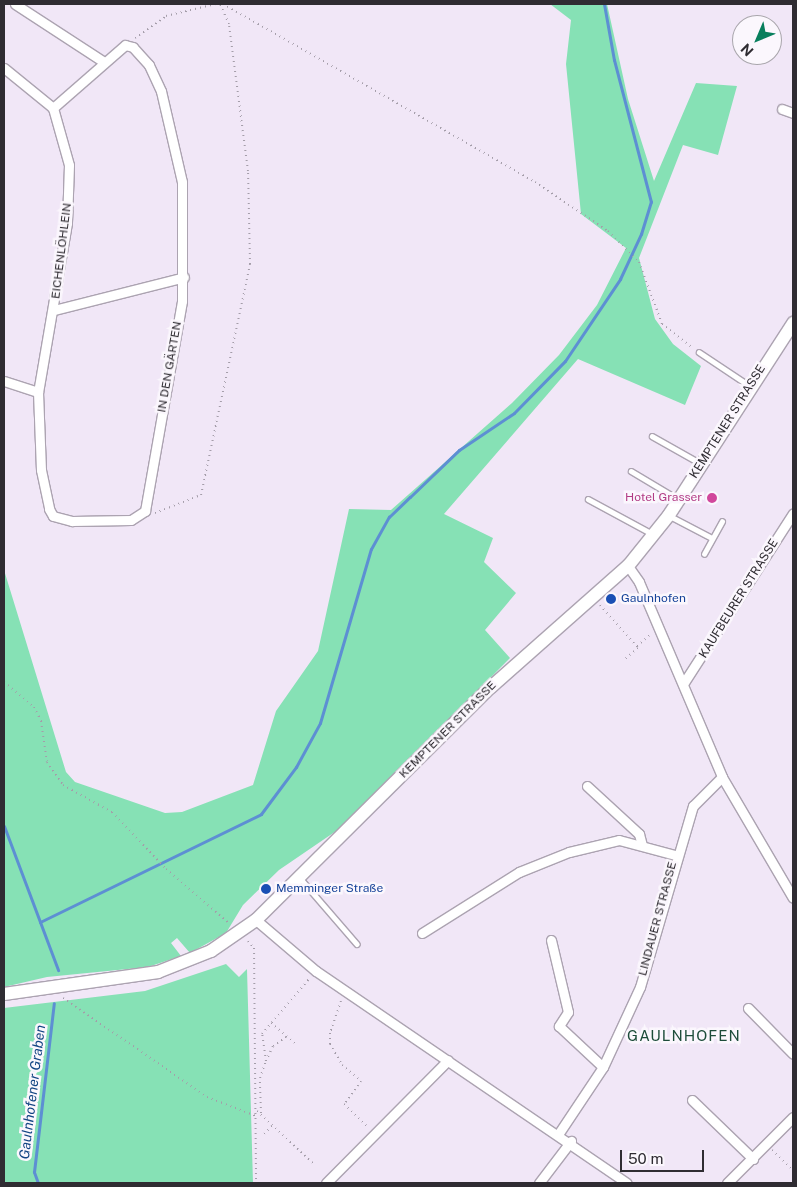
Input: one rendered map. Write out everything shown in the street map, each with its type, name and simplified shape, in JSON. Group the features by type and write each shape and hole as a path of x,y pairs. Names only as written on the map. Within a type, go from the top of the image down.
{"street":[{"path":"15,4 104,62"},
{"path":"4,68 53,108 104,62 126,45"},
{"name":"IN DEN GÄRTEN","path":"126,45 141,53 150,65 166,110 182,182 184,277 145,511 140,517"},
{"name":"EICHENLÖHLEIN","path":"38,392 54,310 67,223 69,165 53,108"},
{"path":"782,109 793,113"},
{"name":"EICHENLÖHLEIN","path":"54,310 184,277"},
{"name":"KEMPTENER STRASSE","path":"4,994 158,972 211,951 240,933 256,920 491,687 595,600 628,566 655,535 669,515 750,387 793,324"},
{"path":"4,381 38,392 42,470 52,516 98,524 140,517"},
{"name":"KAUFBEURER STRASSE","path":"683,684 793,513"},
{"path":"628,566 683,684 722,777 793,898"},
{"name":"LINDAUER STRASSE","path":"559,1133 603,1067 640,987 676,856 693,806 722,777"},
{"path":"587,786 640,834 642,845"},
{"path":"422,933 545,860 619,840 676,856"},
{"path":"256,920 316,971 571,1141 627,1183"},
{"path":"551,940 568,1012 559,1026 603,1067"},
{"path":"748,1008 793,1054"},
{"path":"326,1183 448,1060"},
{"path":"692,1100 753,1158"},
{"path":"727,1183 793,1117"},
{"path":"539,1183 571,1141"}],"lane":[{"path":"699,352 750,387"},
{"path":"652,436 701,464"},
{"path":"631,471 679,500"},
{"path":"588,499 655,535"},
{"path":"669,515 712,538"},
{"path":"704,554 722,522"},
{"path":"300,878 357,944"}],"path":[{"path":"126,45 166,16 216,4"},
{"path":"221,4 535,182 608,230 639,262 662,324 699,352"},
{"path":"140,517 202,495 250,264 248,171 229,24 221,4"},
{"path":"595,600 636,647"},
{"path":"618,625 623,622"},
{"path":"625,659 658,628"},
{"path":"4,682 34,707 53,774 71,792 112,812 166,869 240,933 254,948 256,1183"},
{"path":"266,1061 261,1040 271,1023 316,971"},
{"path":"61,986 63,998 207,1097 256,1116"},
{"path":"346,992 334,1016 330,1044 342,1065 361,1081 344,1104 375,1134"},
{"path":"271,1023 286,1038 295,1043"},
{"path":"261,1113 260,1078 273,1046 286,1038"},
{"path":"256,1110 315,1166"},
{"path":"264,1134 273,1125"},
{"path":"767,1145 793,1170"}],"green space":[{"path":"550,4 607,4 628,99 654,181 696,83 737,86 718,155 683,145 639,258 655,319 673,344 701,366 685,405 578,359 444,514 493,538 484,562 516,593 485,630 510,658 342,827 279,870 243,905 226,933 190,953 177,938 171,943 181,956 148,967 47,977 4,987 4,570 66,772 75,782 165,813 182,812 253,785 276,711 318,651 349,509 391,510 512,403 559,355 597,305 626,248 581,214 566,64 571,20"},
{"path":"226,964 239,977 247,969 253,1183 4,1183 4,1008 145,991"}],"waterway":[{"path":"410,497 459,450 514,413 565,361 620,279 641,234 651,202 614,60 604,4"},
{"path":"40,922 261,814 296,767 320,723 371,549 389,517 410,497"},
{"name":"Gaulnhofener Graben","path":"4,826 58,970"},
{"name":"Gaulnhofener Graben","path":"38,1183 34,1172 54,1003"}],"place":[{"name":"Hotel Grasser","path":"712,498"},
{"name":"Gaulnhofen","path":"611,599"},
{"name":"Memminger Straße","path":"266,889"}],"district":[{"name":"GAULNHOFEN","path":"684,1036"}]}
